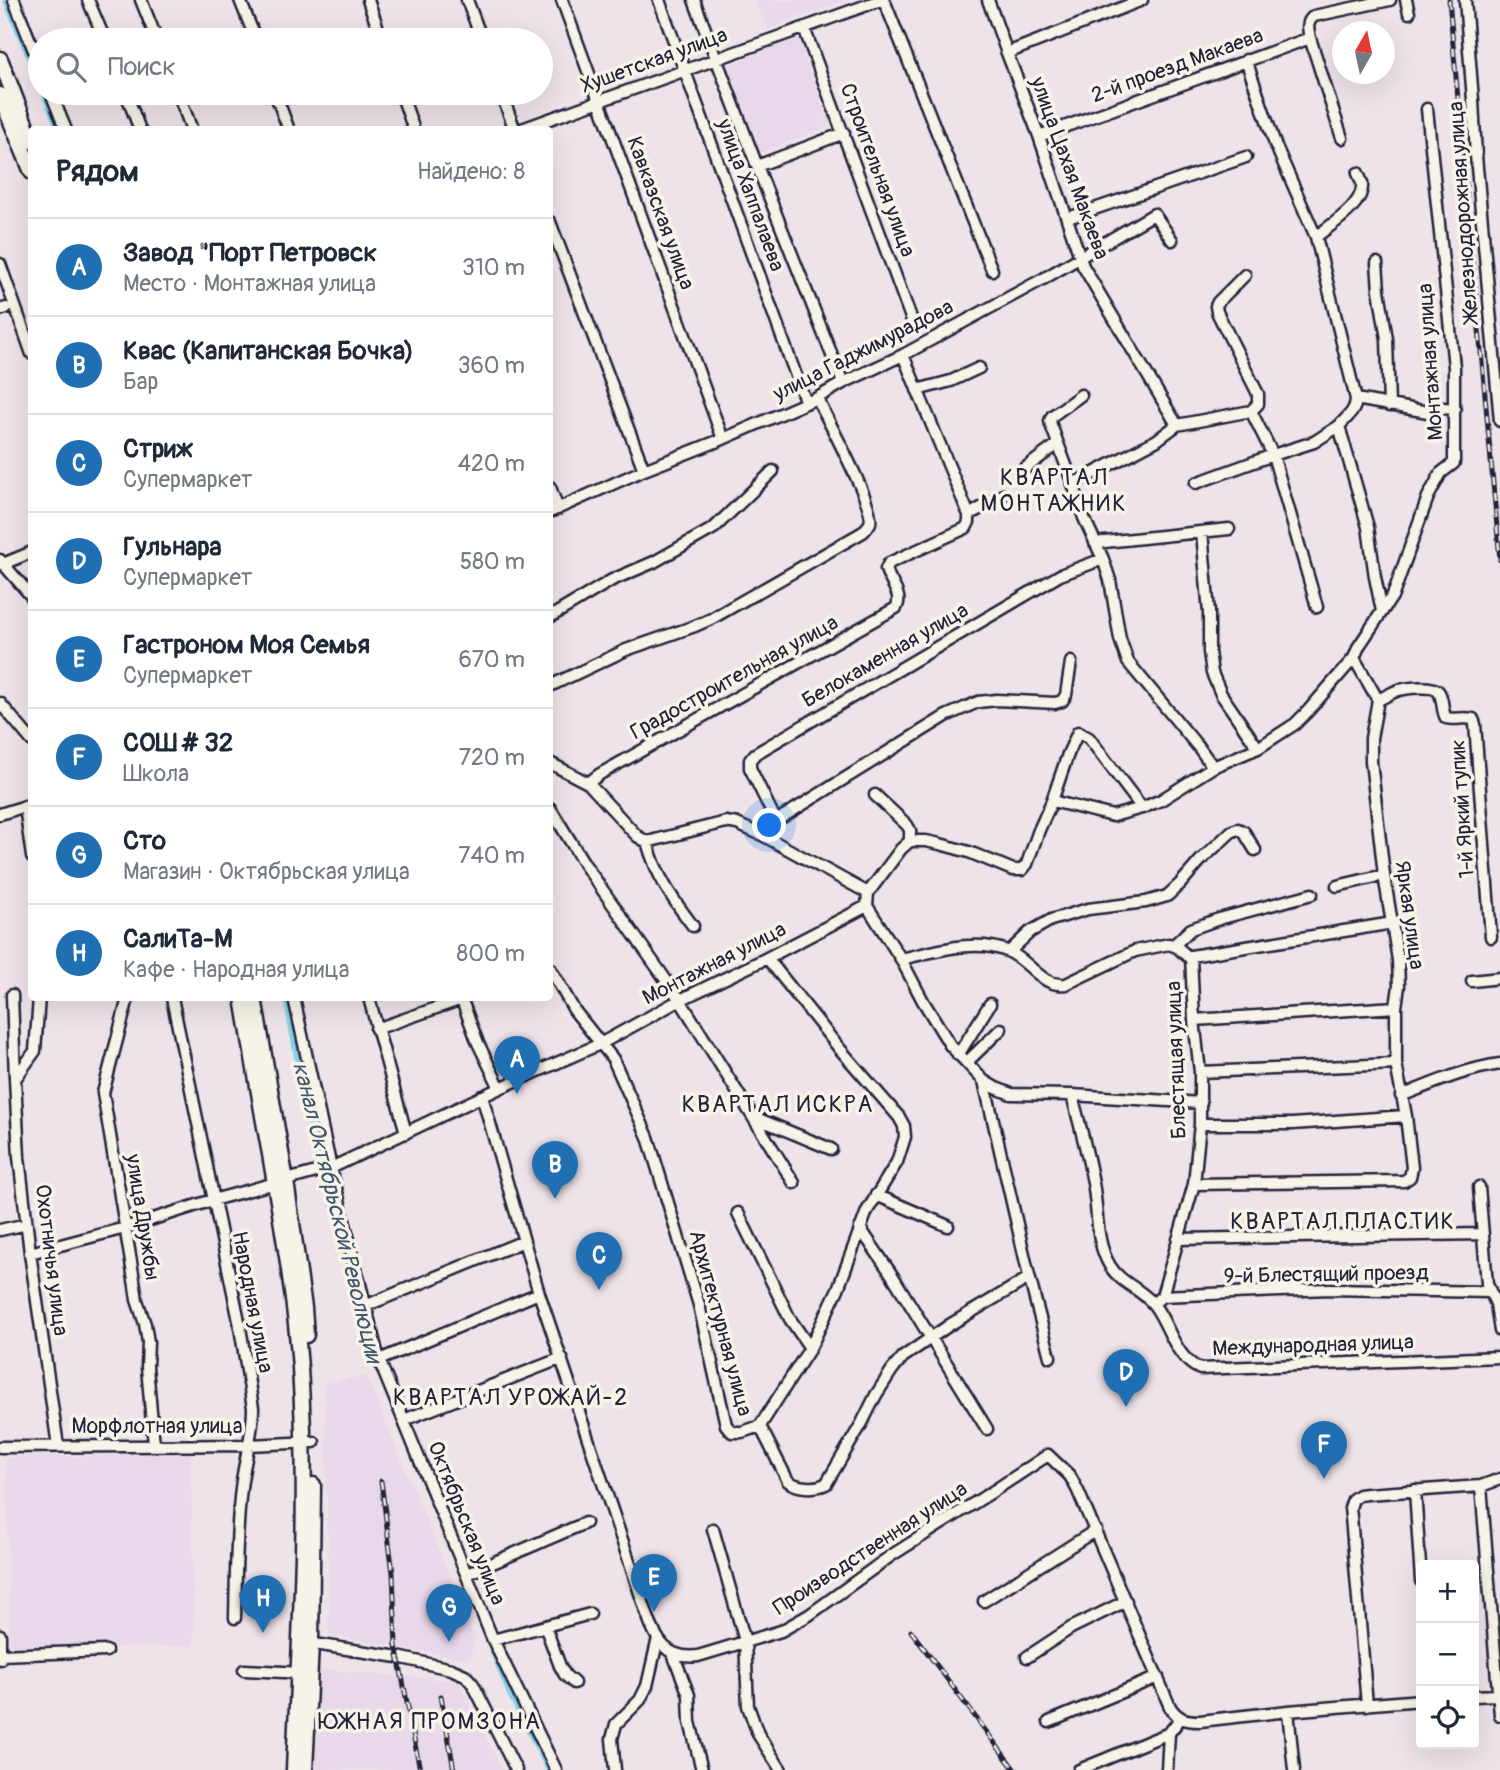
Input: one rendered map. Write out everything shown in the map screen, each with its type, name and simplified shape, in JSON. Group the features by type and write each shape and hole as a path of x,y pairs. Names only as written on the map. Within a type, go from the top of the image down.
{"main road":[{"path":"0,59 28,131"},
{"path":"0,95 28,162"},
{"path":"244,1001 304,1308 309,1442 304,1673 306,1770"},
{"path":"254,1001 280,1182"},
{"path":"294,1770 304,1673"}],"street":[{"path":"13,0 28,37"},
{"path":"88,0 100,28"},
{"path":"141,0 152,28"},
{"path":"240,0 251,28"},
{"path":"368,0 378,28"},
{"path":"467,0 478,28"},
{"name":"Кавказская улица","path":"562,0 723,439"},
{"name":"улица Хаппалаева","path":"659,0 806,403"},
{"name":"улица Хаппалаева","path":"694,0 843,383"},
{"path":"883,0 992,270"},
{"name":"Хушетская улица","path":"528,126 883,0"},
{"name":"улица Цахая Макаева","path":"988,0 1039,136 1080,258 1177,425"},
{"path":"1007,53 1142,0"},
{"path":"1342,138 1310,38 1307,27 1309,20 1314,16 1390,0"},
{"path":"1406,0 1409,13"},
{"name":"Железнодорожная улица","path":"1465,0 1500,421"},
{"name":"Строительная улица","path":"804,28 914,326"},
{"name":"2-й проезд Макаева","path":"1039,136 1310,38"},
{"path":"1196,483 1314,442 1339,426 1356,405 1316,237 1275,144 1246,60"},
{"path":"56,105 64,126"},
{"path":"131,105 138,126"},
{"path":"183,105 190,126"},
{"path":"280,105 287,126"},
{"path":"405,105 413,126"},
{"path":"506,105 515,126"},
{"name":"Монтажная улица","path":"1052,801 1112,816 1161,800 1213,767 1258,748 1295,724 1354,658 1393,595 1428,497 1441,473 1454,463 1454,368 1427,109"},
{"path":"757,166 844,133"},
{"path":"1068,218 1246,157"},
{"path":"1316,237 1355,206 1363,185 1358,173"},
{"name":"улица Гаджимурадова","path":"554,510 806,403 903,356 1154,214 1172,240"},
{"path":"553,230 644,470"},
{"path":"1377,263 1378,289 1387,339 1389,406"},
{"path":"0,264 28,343"},
{"path":"1073,484 1157,440 1177,425 1251,411 1258,404 1258,394 1216,306 1245,275"},
{"path":"903,356 969,519 1003,495"},
{"path":"917,390 951,381 979,368"},
{"path":"1081,395 1052,416 1051,425 1084,518 1110,580 1120,639 1128,662 1213,767"},
{"path":"553,685 626,650 695,626 863,532 870,524 870,514 817,398"},
{"path":"1356,399 1428,412 1443,408 1455,409"},
{"path":"1251,411 1273,455 1317,607"},
{"path":"1339,426 1368,527 1382,611"},
{"path":"1020,472 1058,444"},
{"path":"553,615 612,580 654,562 714,528 773,471"},
{"name":"Градостроительная улица","path":"588,783 896,608 900,598 887,574 889,563 966,528 969,519"},
{"path":"1096,543 1229,529"},
{"path":"1202,532 1212,673 1221,694 1258,748"},
{"path":"28,553 2,562 28,592"},
{"name":"Белокаменная улица","path":"776,821 750,768 750,760 755,754 1060,575 1103,559"},
{"path":"1354,658 1378,700"},
{"path":"764,835 776,821 946,716 978,702 1062,701 1066,695 1071,662"},
{"name":"1-й Яркий тупик","path":"1378,700 1398,691 1431,688 1437,690 1440,695 1446,718 1473,719 1491,937"},
{"name":"Яркая улица","path":"1194,1184 1404,1181 1410,1177 1412,1168 1406,1116 1396,1064 1398,960 1384,875 1371,761 1371,738 1378,700"},
{"path":"0,703 28,736"},
{"path":"1142,808 1089,738 1078,732 1027,864 1022,870 1013,870 969,852 940,844 910,841 868,893 867,906 950,1045 984,1081 1011,1094 1201,1102"},
{"path":"553,765 588,783 637,836 647,842 653,865 671,897 693,926"},
{"path":"875,794 907,825 910,841"},
{"path":"0,814 28,805"},
{"path":"553,813 585,865 680,1000 794,1183"},
{"path":"647,842 726,822 737,824 764,835 868,893"},
{"path":"1010,951 1030,932 1051,920 1088,909 1146,902 1167,896 1200,860 1232,831 1238,829 1244,832 1255,850"},
{"path":"1337,886 1384,875"},
{"path":"901,960 965,946 989,946 1010,951 1057,986 1135,951 1174,945 1191,929 1312,894"},
{"name":"Монтажная улица","path":"30,1253 328,1169 600,1044 680,1000 867,906"},
{"path":"1191,956 1393,923"},
{"name":"Блестящая улица","path":"1158,1300 1194,1184 1201,1102 1191,956 1187,956 1174,945"},
{"name":"Архитектурная улица","path":"553,973 573,1010 613,1059 648,1138 699,1305 726,1425 732,1432 741,1432 760,1426 810,1348 838,1289 867,1211 897,1162 905,1137 904,1126 899,1117 767,958"},
{"path":"1472,981 1500,978"},
{"name":"Охотничья улица","path":"12,995 19,1157 58,1446"},
{"path":"15,1079 36,1051 39,1001"},
{"name":"улица Дружбы","path":"127,1001 103,1093 137,1300 148,1342 147,1367 154,1444"},
{"name":"Народная улица","path":"173,1001 239,1321 253,1408 238,1511 235,1618"},
{"name":"Октябрьская улица","path":"295,1001 328,1169 379,1360 493,1640 556,1770"},
{"path":"370,1001 406,1133"},
{"path":"376,1029 453,1001"},
{"path":"462,1001 478,1043 500,1088"},
{"path":"962,1058 990,1004"},
{"path":"1194,1020 1396,1007"},
{"path":"962,1058 1001,1029"},
{"path":"1200,1072 1396,1064"},
{"path":"1401,1096 1472,1069 1500,1064"},
{"path":"984,1081 1050,1357"},
{"name":"Международная улица","path":"1072,1095 1092,1178 1103,1251 1116,1275 1158,1300 1178,1350 1192,1365 1200,1369 1500,1357"},
{"path":"482,1096 539,1293 653,1631 664,1647 673,1654 689,1695 690,1722 702,1770"},
{"path":"754,1116 831,1149"},
{"path":"1200,1124 1292,1124 1406,1116"},
{"path":"1479,1187 1487,1284 1496,1304 1500,1331"},
{"path":"876,1195 947,1226"},
{"path":"738,1213 790,1319 810,1348"},
{"path":"0,1230 27,1224"},
{"path":"860,1228 987,1429"},
{"path":"1178,1239 1483,1234"},
{"path":"365,1306 524,1241"},
{"path":"760,1426 788,1481 818,1488 826,1484 902,1357 1029,1276"},
{"name":"9-й Блестящий проезд","path":"1158,1300 1329,1289 1490,1292"},
{"path":"379,1360 539,1293"},
{"path":"404,1420 562,1358"},
{"name":"Морфлотная улица","path":"0,1447 309,1442"},
{"name":"Производственная улица","path":"673,1654 698,1656 781,1631 809,1615 892,1555 1048,1455 1070,1476 1079,1491 1170,1707 1180,1719"},
{"path":"1367,1705 1350,1508 1353,1499 1367,1494 1481,1486 1500,1479"},
{"path":"1481,1486 1500,1715"},
{"path":"1415,1490 1420,1560"},
{"path":"467,1574 585,1523"},
{"path":"713,1529 745,1641 748,1706 758,1734 781,1770"},
{"path":"984,1601 1096,1530"},
{"path":"1027,1657 1071,1628 1126,1601"},
{"path":"493,1640 590,1614"},
{"path":"545,1626 560,1666 565,1675 575,1683"},
{"path":"0,1635 0,1657 106,1651"},
{"path":"615,1770 612,1739 616,1724 644,1693 657,1638"},
{"path":"305,1643 398,1657 451,1669 465,1675 473,1684 516,1770"},
{"path":"244,1670 304,1673"},
{"path":"1049,1723 1158,1677"},
{"path":"1479,1696 1497,1695"},
{"path":"1079,1770 1169,1733 1180,1719 1200,1721 1416,1700"},
{"path":"1288,1711 1294,1770"},
{"path":"1167,1770 1169,1733"}],"shaded area":[{"path":"754,0 846,0 768,29"},
{"path":"798,38 830,126 757,154 724,67"},
{"path":"366,1376 476,1639 468,1659 329,1635 325,1383"},
{"path":"191,1454 194,1646 10,1649 6,1457"},
{"path":"318,1669 458,1681 502,1770 311,1770"}],"waterway":[{"name":"канал Октябрьской Революции","path":"7,0 28,52"},
{"name":"канал Октябрьской Революции","path":"50,105 58,126"},
{"name":"канал Октябрьской Революции","path":"288,1001 309,1115 357,1291"},
{"name":"канал Октябрьской Революции","path":"494,1652 510,1692 550,1770"}],"railway":[{"path":"1449,0 1500,560"},
{"path":"381,1481 393,1573 396,1645 420,1770"},
{"path":"911,1631 1015,1770"},
{"path":"441,1696 454,1770"}],"place":[{"name":"Завод \"Порт Петровск","path":"517,1094"},
{"name":"Квас (Капитанская Бочка)","path":"555,1199"},
{"name":"Стриж","path":"599,1290"},
{"name":"Гульнара","path":"1126,1407"},
{"name":"СОШ # 32","path":"1324,1479"},
{"name":"Гастроном Моя Семья","path":"654,1612"},
{"name":"СалиТа-М","path":"263,1633"},
{"name":"Сто","path":"449,1642"}],"district":[{"name":"КВАРТАЛ МОНТАЖНИК","path":"1054,490"},
{"name":"КВАРТАЛ ИСКРА","path":"778,1104"},
{"name":"КВАРТАЛ ПЛАСТИК","path":"1343,1221"},
{"name":"КВАРТАЛ УРОЖАЙ-2","path":"511,1397"},
{"name":"ЮЖНАЯ ПРОМЗОНА","path":"430,1721"}]}
